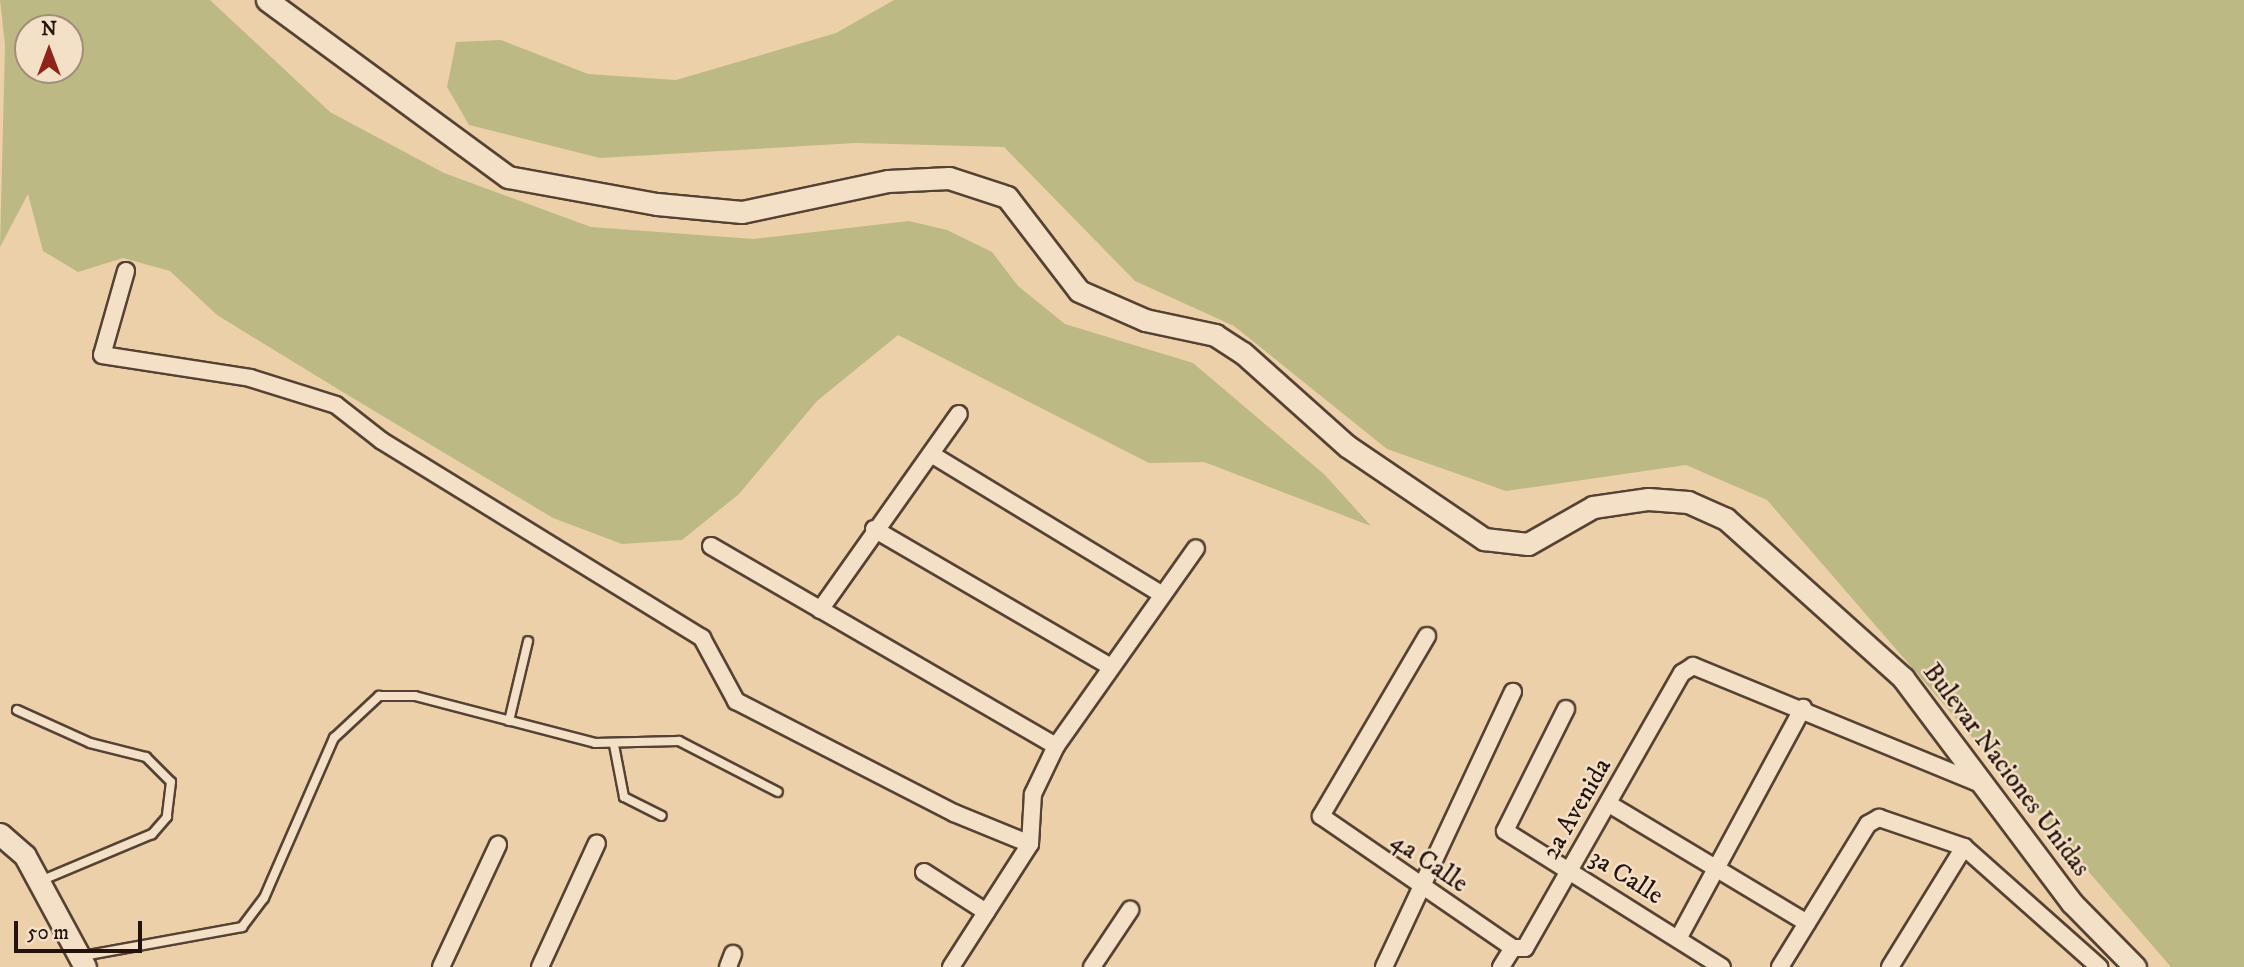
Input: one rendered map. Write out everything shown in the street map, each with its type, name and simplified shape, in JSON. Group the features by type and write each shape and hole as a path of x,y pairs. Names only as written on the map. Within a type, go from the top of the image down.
{"main road":[{"name":"Bulevar Naciones Unidas","path":"267,0 508,177 657,204 742,212 888,181 949,178 1007,197 1079,291 1145,320 1214,335 1243,353 1347,446 1484,539 1528,544 1593,507 1620,501 1668,499 1707,509 1754,541 1903,678 1987,786 2072,903 2135,967"},
{"path":"0,834 25,856 82,962"}],"street":[{"path":"126,271 102,355 250,378 336,405 382,441 712,647 724,687 736,701 918,794 1030,844"},
{"path":"820,610 874,529 959,414"},
{"path":"931,454 1160,593"},
{"path":"874,529 1109,666"},
{"path":"711,546 1056,746"},
{"path":"951,967 1030,844 1033,794 1056,746 1160,593 1196,548"},
{"name":"4a Calle","path":"1427,636 1321,816 1419,887 1513,948"},
{"name":"2a Avenida","path":"1501,967 1513,948 1525,948 1682,673 1693,666 1803,708"},
{"path":"1384,967 1419,887 1513,692"},
{"path":"1678,939 1803,708 1987,786"},
{"name":"3a Calle","path":"1566,709 1504,829 1722,967"},
{"path":"1609,804 1715,871 1807,923"},
{"path":"1780,967 1874,820 1964,847 2099,967"},
{"path":"546,965 597,843"},
{"path":"441,967 498,845"},
{"path":"1890,967 1964,847"},
{"path":"924,872 986,912"},
{"path":"1093,967 1130,910"}],"lane":[{"path":"509,720 528,641"},
{"path":"82,962 242,927 264,898 334,738 379,696 396,693 614,746 679,741 778,792"},
{"path":"17,710 90,743 146,757 171,782 167,817 152,834 40,881"},
{"path":"614,746 624,797 662,816"}],"shaded area":[{"path":"0,0 210,0 330,112 444,173 591,227 754,239 909,221 947,230 992,252 1018,286 1065,324 1193,363 1325,475 1371,526 1204,462 1149,463 898,335 817,401 739,494 682,540 622,544 553,518 346,394 217,315 170,271 123,258 78,272 43,251 28,194 0,247 5,45"},
{"path":"894,0 2244,0 2244,967 2171,967 1767,500 1686,465 1506,491 1387,449 1234,326 1135,281 1004,147 856,143 600,158 469,125 447,87 456,42 501,40 588,74 676,80 836,33"}]}
